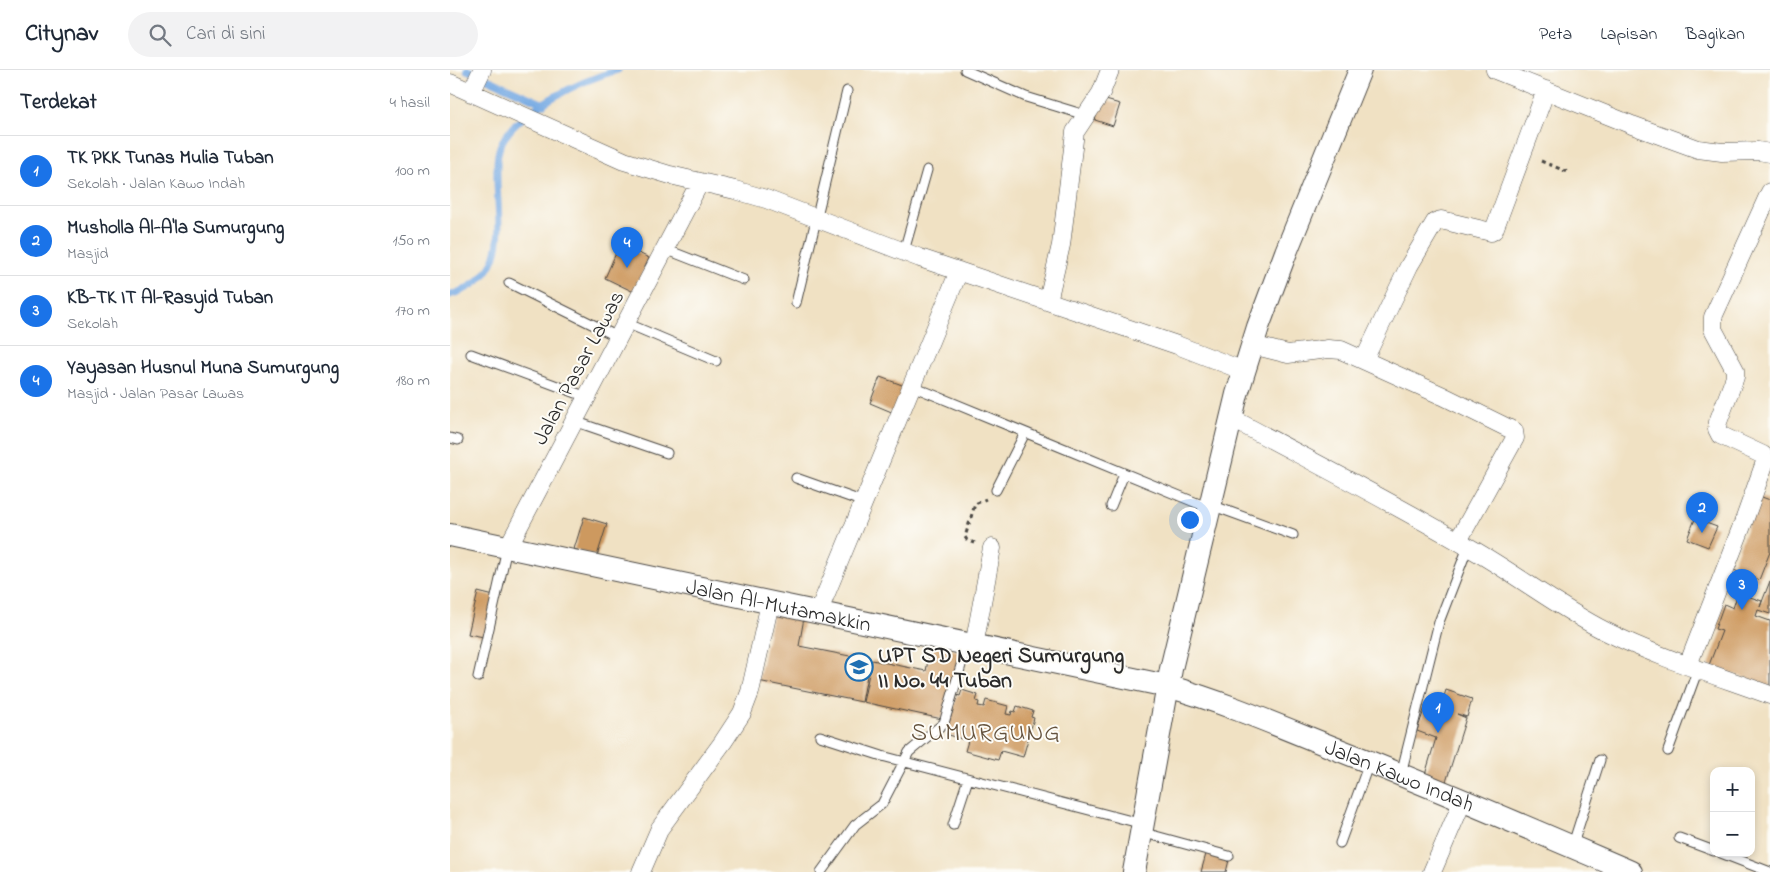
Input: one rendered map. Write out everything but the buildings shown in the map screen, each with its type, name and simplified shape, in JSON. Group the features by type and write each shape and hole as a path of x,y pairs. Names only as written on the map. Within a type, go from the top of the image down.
{"street":[{"path":"1048,301 1062,245 1075,132 1103,88 1110,70"},
{"path":"1134,872 1167,686 1209,506 1244,370 1286,252 1360,70"},
{"path":"1495,70 1632,125 1698,149 1722,152 1758,151 1770,154"},
{"path":"450,83 478,86 556,131 635,165 749,194 959,271 1177,345 1244,370"},
{"path":"1364,360 1400,284 1434,223 1441,220 1493,231 1546,90"},
{"name":"Jalan Pasar Lawas","path":"508,547 700,182"},
{"path":"1693,667 1765,462 1763,455 1720,435 1718,431 1718,422 1735,374 1734,366 1714,332 1712,324 1770,192"},
{"path":"818,613 959,271"},
{"path":"1252,345 1288,354 1336,349 1443,396 1513,430 1515,438 1463,544"},
{"path":"1231,418 1463,544 1587,621 1629,642 1770,695"},
{"name":"Jalan Al-Mutamakkin","path":"450,535 1167,686"},
{"path":"971,645 992,548"},
{"path":"641,872 660,828 742,713 750,692 770,603"},
{"name":"Jalan Kawo Indah","path":"1167,686 1233,708 1401,774 1631,872"},
{"path":"1432,872 1463,800"}],"lane":[{"path":"965,70 1026,97 1085,115"},
{"path":"796,303 847,91"},
{"path":"904,251 927,170"},
{"path":"664,249 744,280"},
{"path":"509,283 622,330 716,361"},
{"path":"472,354 586,397"},
{"path":"912,386 1124,474 1293,535"},
{"path":"574,421 667,452"},
{"path":"996,490 1025,433"},
{"path":"1111,506 1124,474"},
{"path":"796,478 864,502"},
{"path":"1401,774 1439,622 1463,544"},
{"path":"478,677 508,547"},
{"path":"821,872 855,825 881,805 911,749 945,721 971,645"},
{"path":"1668,751 1693,667"},
{"path":"820,736 903,762 1142,828 1230,856"},
{"path":"1572,847 1600,760"},
{"path":"1340,843 1369,762"},
{"path":"954,825 968,779"},
{"path":"1679,838 1710,849"},
{"path":"1731,857 1770,872"}],"path":[{"path":"1523,154 1570,173"},
{"path":"992,548 965,538 976,504 990,497 996,490"}],"waterway":[{"path":"467,70 544,104"},
{"path":"450,295 469,287 483,277 491,265 499,235 497,182 499,148 509,131 536,108 553,98 587,81 618,70"}],"place":[{"name":"Yayasan Husnul Muna Sumurgung","path":"627,268"},
{"name":"Musholla Al-A'la Sumurgung","path":"1702,533"},
{"name":"KB-TK IT Al-Rasyid Tuban","path":"1742,610"},
{"name":"UPT SD Negeri Sumurgung II No. 44 Tuban","path":"859,667"},
{"name":"TK PKK Tunas Mulia Tuban","path":"1438,733"}],"district":[{"name":"SUMURGUNG","path":"986,731"}]}
